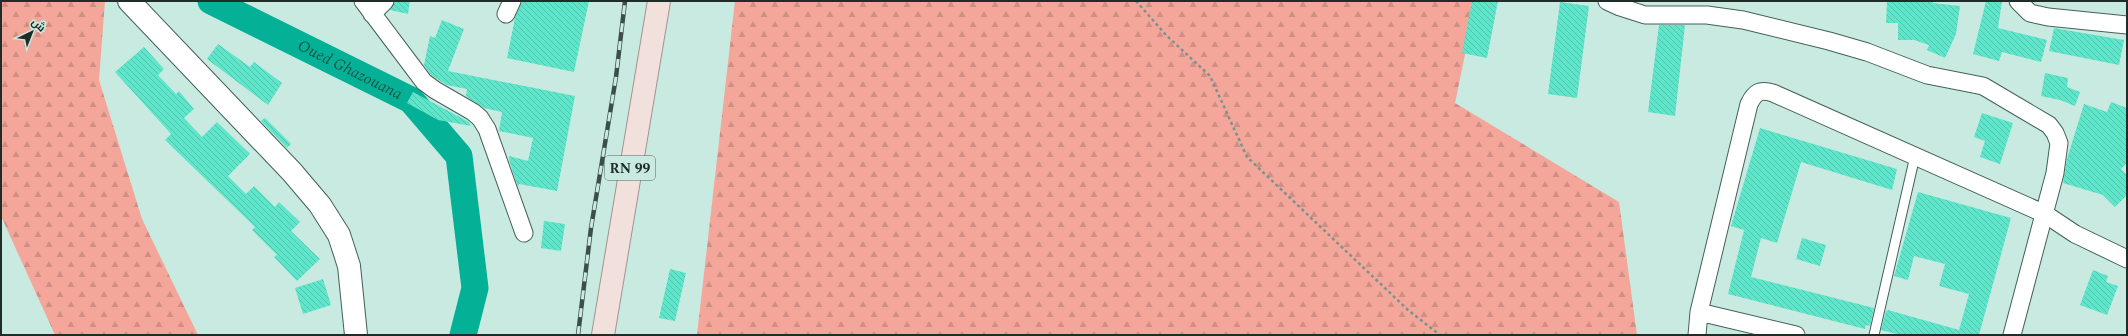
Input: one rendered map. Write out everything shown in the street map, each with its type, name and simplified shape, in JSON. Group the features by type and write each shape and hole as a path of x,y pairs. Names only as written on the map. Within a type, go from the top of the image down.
{"main road":[{"path":"129,1 292,172 320,205 339,235 349,266 356,335"},
{"name":"RN 99","path":"603,335 659,1"}],"street":[{"path":"385,1 368,8 424,82 480,118 487,129 524,233"},
{"path":"1607,1 1620,8 1645,15 1707,15 1743,20 1868,52 1927,76 1983,86 2038,117 2055,133 2059,143 2059,151 2045,214 2012,335"},
{"path":"2018,1 2030,13 2048,17 2127,25"},
{"path":"1697,335 1699,312 1749,104 1754,94 1763,90 1773,93 2045,214 2075,234 2127,259"},
{"path":"1699,312 1796,335"}],"lane":[{"path":"1874,335 1915,156"}],"path":[{"path":"1136,1 1166,35 1210,76 1247,157 1408,310 1440,335"}],"green space":[{"path":"1,1 105,1 99,80 142,219 198,335 55,335 1,216"},
{"path":"735,1 1476,1 1455,103 1619,202 1637,335 697,335"}],"building":[{"path":"395,1 410,1 408,14 390,10"},
{"path":"522,1 589,1 574,72 507,58 515,18"},
{"path":"1472,1 1498,1 1487,58 1462,53"},
{"path":"1887,1 1933,1 1933,3 1960,6 1956,34 1945,58 1927,50 1929,45 1914,40 1898,40 1898,23 1886,23"},
{"path":"1986,1 2002,1 1998,28 2047,40 2041,62 2002,52 1999,61 1973,54"},
{"path":"1560,2 1589,6 1577,98 1548,94"},
{"path":"442,20 464,29 448,71 575,96 557,191 519,184 518,187 509,156 528,161 533,138 499,131 502,112 484,108 466,96 467,89 447,85 431,75 424,65 430,36 435,38"},
{"path":"1659,25 1685,25 1675,116 1648,112"},
{"path":"2054,28 2124,40 2119,65 2049,51"},
{"path":"218,44 250,67 254,62 282,83 268,105 207,59"},
{"path":"144,47 164,69 158,75 176,94 179,91 194,109 184,118 202,137 217,122 250,154 228,176 246,194 254,186 275,207 279,202 300,222 291,231 320,259 297,281 274,257 277,255 252,230 255,227 165,140 171,134 115,72"},
{"path":"2045,73 2068,78 2067,87 2080,92 2075,106 2060,100 2041,96"},
{"path":"413,92 469,122 471,126 438,120 407,103"},
{"path":"2111,102 2127,108 2127,163 2121,169 2127,175 2127,195 2115,207 2103,195 2063,183 2067,159 2084,104 2107,112"},
{"path":"1982,113 2013,123 2000,164 1980,157 1985,141 1974,137"},
{"path":"265,118 291,144 287,148 261,121"},
{"path":"1760,128 1897,169 1892,190 1801,162 1777,243 1761,238 1751,277 1874,308 1870,326 1866,325 1865,329 1728,294 1744,230 1731,226"},
{"path":"1918,192 2011,218 1979,335 1901,335 1881,330 1886,311 1888,310 1959,330 1969,294 1939,286 1945,264 1914,256 1908,280 1894,276"},
{"path":"544,221 565,224 561,251 541,248"},
{"path":"1802,238 1826,245 1820,266 1796,259"},
{"path":"670,269 686,273 675,321 659,318"},
{"path":"2093,270 2108,276 2106,282 2118,286 2107,315 2080,305"},
{"path":"323,279 331,305 303,314 295,288"}],"waterway":[{"name":"Oued Ghazouana","path":"211,1 411,100 459,156 475,288 463,335"}],"railway":[{"path":"578,335 591,228 616,77 625,1"}]}
